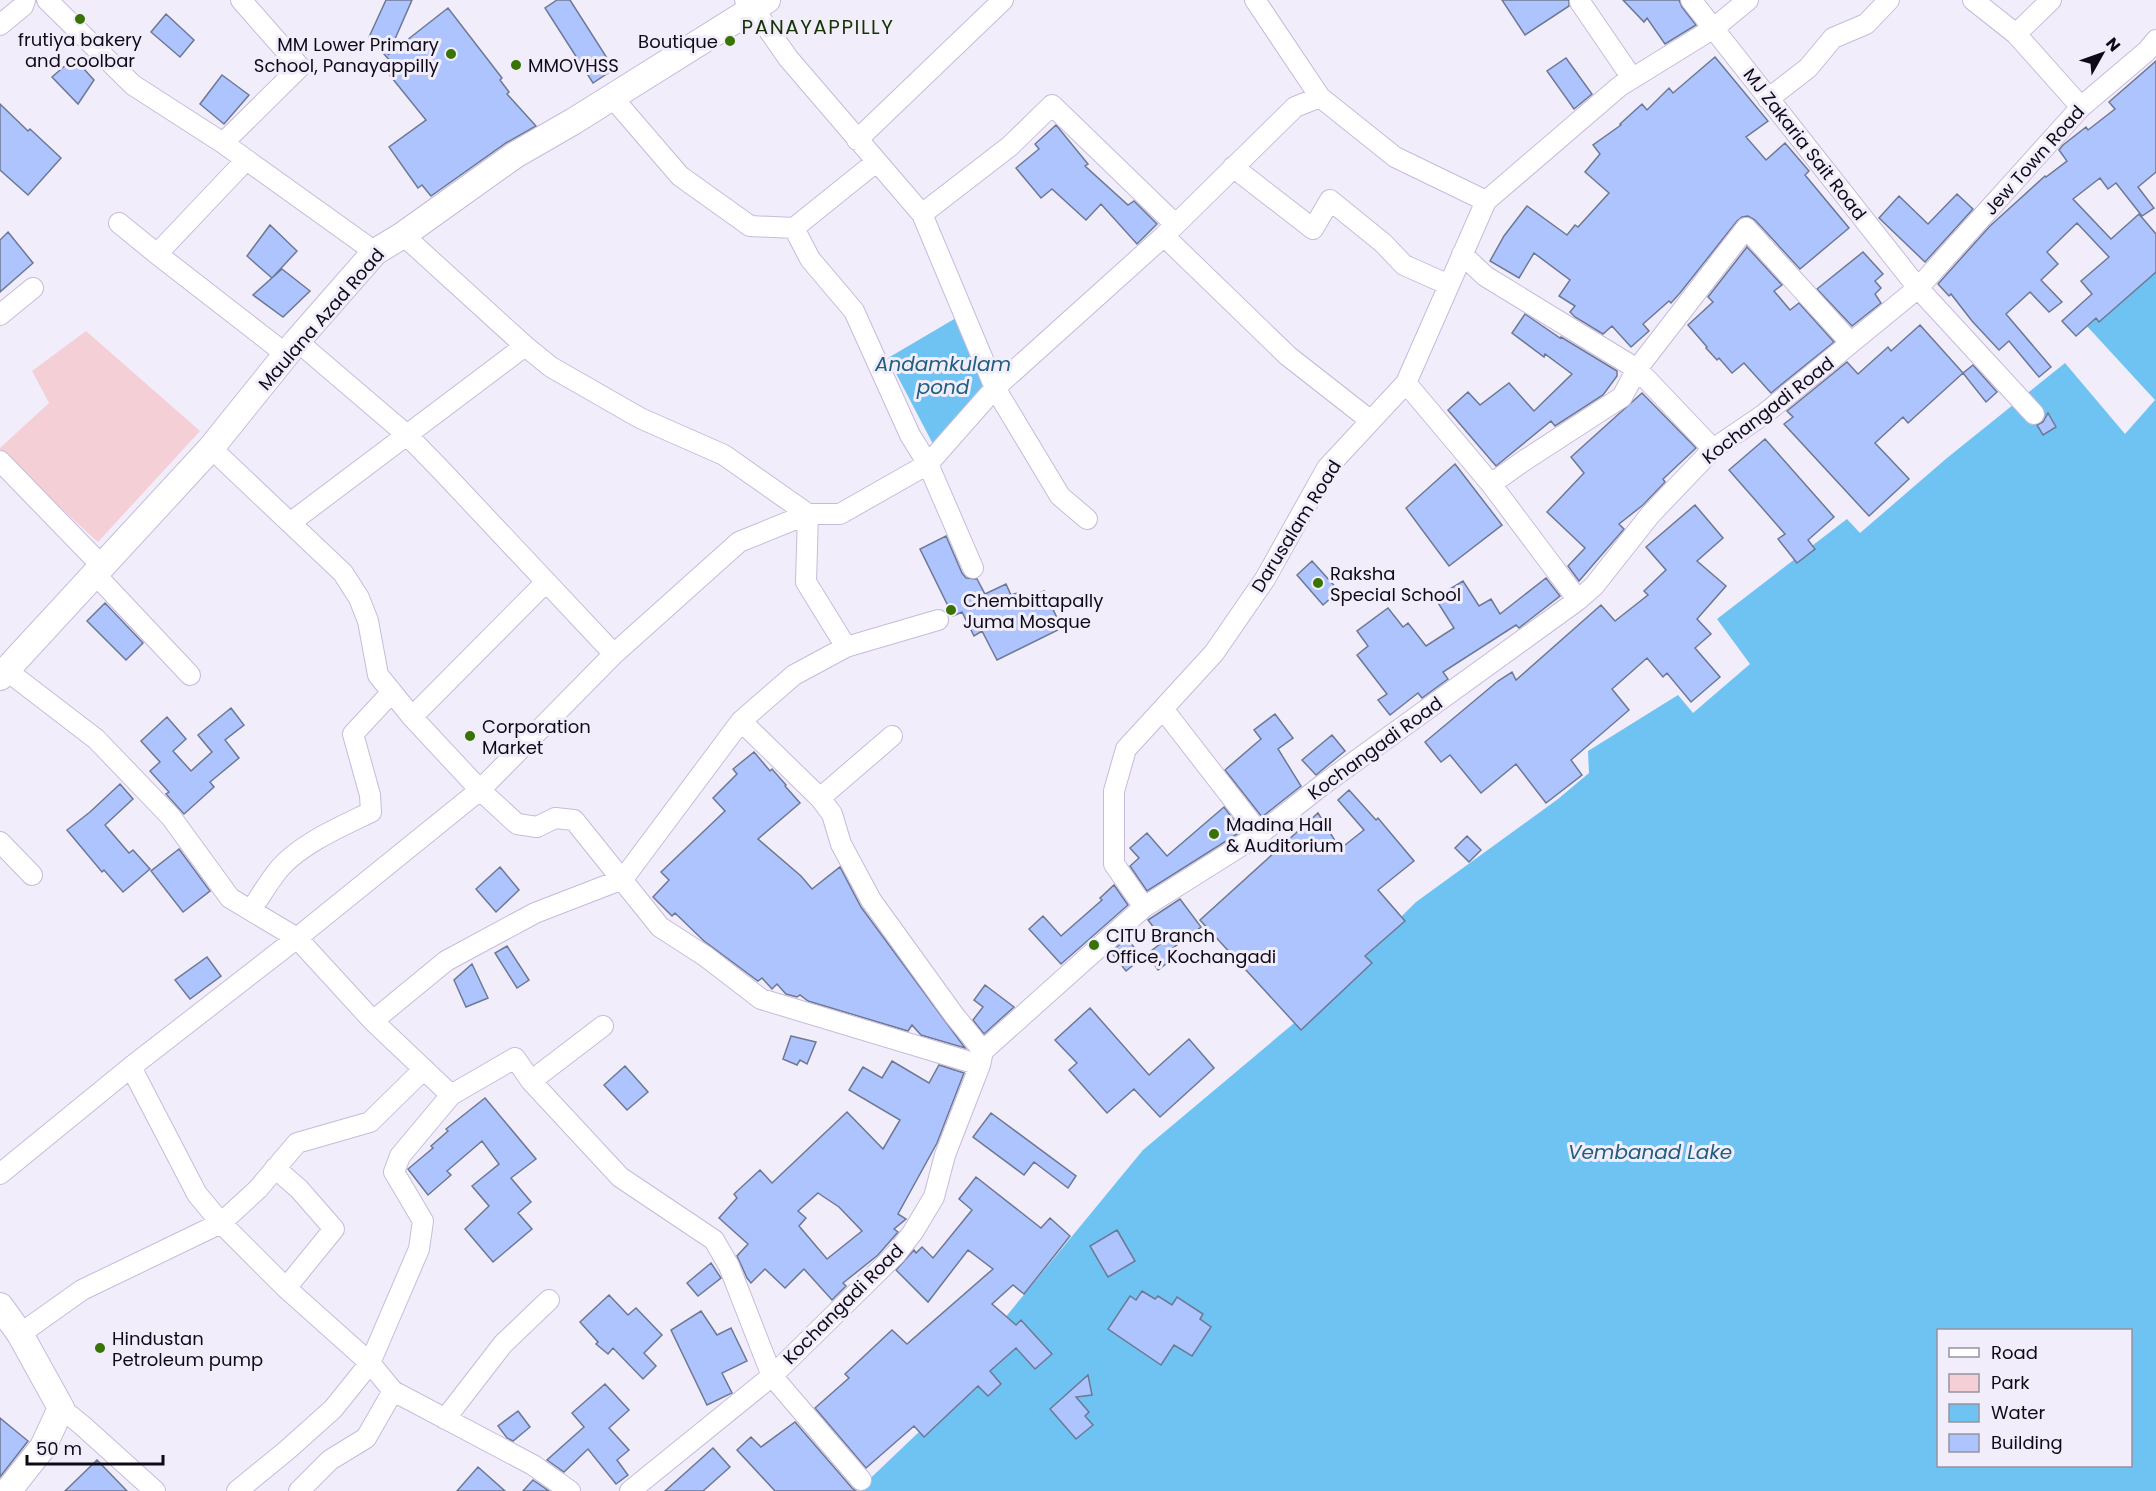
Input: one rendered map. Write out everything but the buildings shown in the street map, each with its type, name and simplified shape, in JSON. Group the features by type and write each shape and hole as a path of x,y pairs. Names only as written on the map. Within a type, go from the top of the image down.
{"main road":[{"name":"Maulana Azad Road","path":"3,673 211,447 375,252 403,235 515,155 612,97 755,3"},
{"path":"0,1306 20,1334 61,1408 44,1447 8,1491"}],"street":[{"path":"0,25 22,6 25,0"},
{"path":"47,0 133,85 246,159 375,252"},
{"path":"857,140 1003,0"},
{"path":"1255,0 1320,97 1395,157 1486,201"},
{"name":"MJ Zakaria Sait Road","path":"1691,0 1918,288 2034,414"},
{"name":"Darusalam Road","path":"1144,907 1114,864 1114,791 1126,749 1214,654 1264,579 1327,468 1406,382 1486,201 1620,86 1714,28 1748,0"},
{"path":"1768,99 1808,68 1833,38 1866,24 1889,0"},
{"path":"1973,0 2016,34 2081,107"},
{"path":"2016,34 2051,0"},
{"path":"222,143 300,67 248,2"},
{"path":"1580,2 1632,78"},
{"path":"755,3 788,58 922,214 995,388 1060,496 1087,519"},
{"name":"Jew Town Road","path":"1918,288 2081,107 2147,51 2156,40"},
{"path":"612,97 680,176 750,226 794,228 876,162"},
{"path":"0,1174 480,790 614,654 739,543 808,514 840,514 928,464 995,388 1169,230 1295,107 1320,97"},
{"path":"922,214 1010,146 1052,105 1288,356 1371,421"},
{"path":"157,254 246,159"},
{"path":"1233,167 1313,229 1330,200 1383,243 1404,265 1449,285"},
{"path":"119,223 157,254 292,348 407,435 614,654"},
{"path":"794,228 810,259 854,311 910,435 928,464 973,568"},
{"path":"1491,484 1622,397 1636,369 1746,228 1851,344"},
{"path":"403,235 551,367 640,418 724,455 808,514"},
{"path":"1462,254 1485,276 1636,369 1713,449"},
{"path":"0,315 33,288"},
{"name":"Kochangadi Road","path":"630,1491 771,1376 896,1254 913,1232 934,1197 945,1155 981,1058 1144,907 1260,834 1321,786 1578,600 1594,586 1650,515 1713,449 1763,416 1918,288"},
{"path":"290,523 525,346"},
{"path":"1406,382 1491,484 1578,600"},
{"path":"211,447 343,573 359,598 368,621 378,675 412,717 480,790 518,824 537,827 555,818 574,820 660,927 705,956 761,999 981,1058"},
{"path":"2,466 99,570 190,675"},
{"path":"808,514 806,582 846,647"},
{"path":"412,717 546,582"},
{"path":"374,1021 446,961 535,913 623,879 741,721 794,675 846,647 938,620"},
{"path":"3,673 96,739 171,817 230,898 297,938 374,1021 451,1095"},
{"path":"251,910 281,867 306,846 371,812 370,795 353,734 392,692"},
{"path":"1163,709 1260,834"},
{"path":"741,721 820,798 832,813 841,844 870,900 954,1015 981,1058"},
{"path":"820,798 892,736"},
{"path":"0,842 32,875"},
{"path":"531,1081 603,1026"},
{"path":"237,1491 333,1409 370,1363 419,1249 423,1221 394,1172 400,1156 451,1095 515,1058 531,1081 620,1178 714,1240 729,1266 771,1376 861,1480"},
{"path":"131,1067 197,1194 221,1223 286,1288 370,1363 393,1391 533,1465 570,1491"},
{"path":"20,1334 82,1290 221,1223 258,1189 297,1143 370,1122 424,1069"},
{"path":"275,1168 299,1189 334,1229 286,1288"},
{"path":"445,1419 503,1344 549,1300"},
{"path":"299,1491 330,1460 366,1438 393,1391"},
{"path":"61,1408 83,1426 148,1489"}],"green space":[{"path":"86,331 200,431 98,542 0,453 0,448 49,403 32,371"}],"water":[{"name":"Vembanad Lake","path":"2156,265 2156,1491 857,1491 983,1371 985,1342 1143,1150 1293,1024 1416,902 1558,799 1589,773 1588,751 1678,695 1693,713 1750,664 1717,619 1847,519 1860,533 1947,458 2065,363 2125,434 2155,400 2085,324"},
{"name":"Andamkulam pond","path":"961,315 990,386 934,446 888,358"}],"place":[{"name":"frutiya bakery and coolbar","path":"80,19"},
{"name":"Boutique","path":"730,41"},
{"name":"MM Lower Primary School, Panayappilly","path":"451,54"},
{"name":"MMOVHSS","path":"516,65"},
{"name":"Raksha Special School","path":"1318,583"},
{"name":"Chembittapally Juma Mosque","path":"951,610"},
{"name":"Corporation Market","path":"470,736"},
{"name":"Madina Hall & Auditorium","path":"1214,834"},
{"name":"CITU Branch Office, Kochangadi","path":"1094,945"},
{"name":"Hindustan Petroleum pump","path":"100,1348"}],"district":[{"name":"PANAYAPPILLY","path":"818,27"}]}
